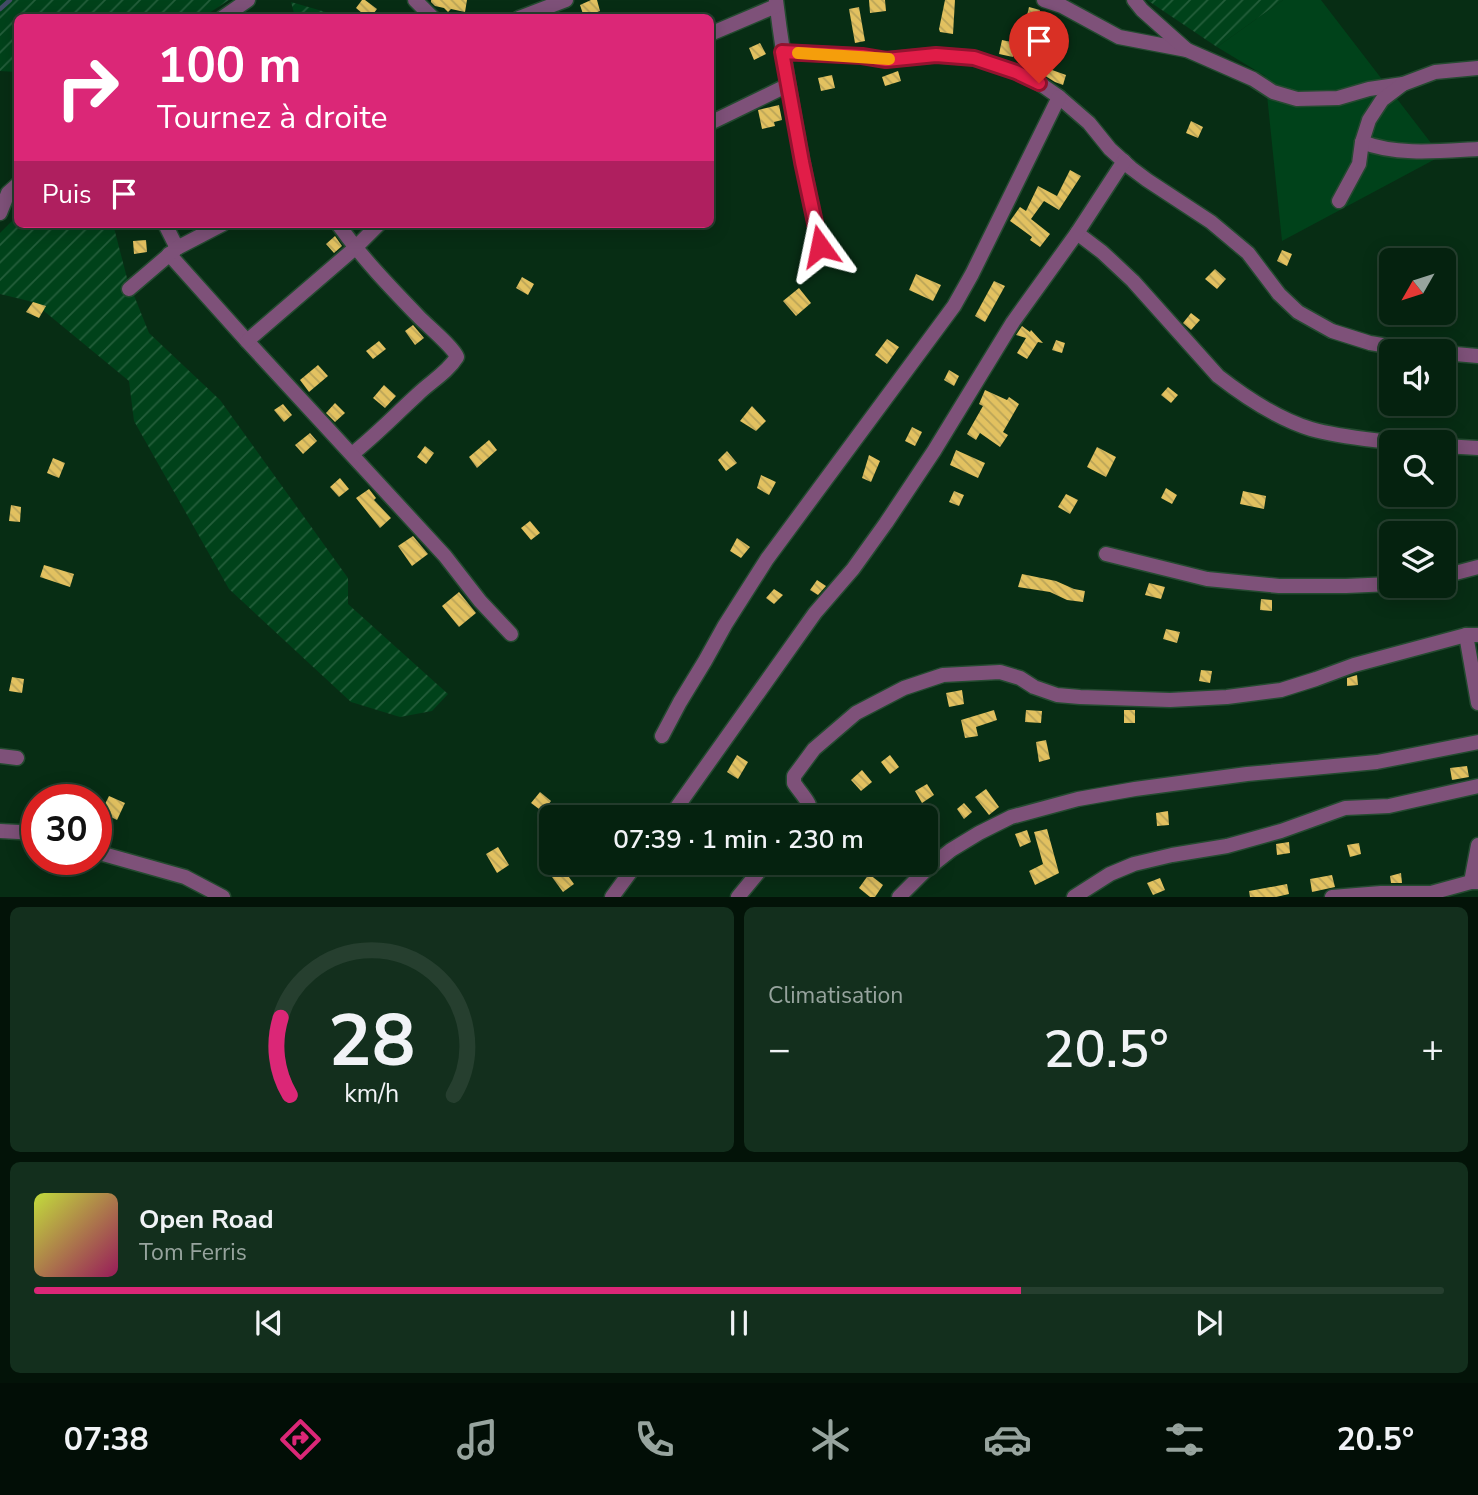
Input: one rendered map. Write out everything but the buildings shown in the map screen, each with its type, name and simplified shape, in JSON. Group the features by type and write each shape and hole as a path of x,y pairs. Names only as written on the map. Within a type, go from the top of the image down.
{"street":[{"path":"228,14 248,0"},
{"path":"415,0 429,14"},
{"path":"529,14 565,0"},
{"path":"1044,0 1062,6 1119,37 1187,50 1253,79 1273,92 1297,99 1338,98 1369,89 1403,84 1435,72 1478,68"},
{"path":"1134,0 1187,50"},
{"path":"714,32 776,3 782,52 820,246"},
{"path":"782,52 862,56 886,60 936,55 974,58 1039,83 1088,123 1110,149 1147,180 1211,222 1248,253 1279,294 1298,312 1332,331 1379,344"},
{"path":"1339,201 1359,164 1369,120 1382,100 1403,84"},
{"path":"714,121 788,85"},
{"path":"662,736 725,625 767,559 954,306 1059,97"},
{"path":"1362,142 1398,150 1478,149"},
{"path":"679,805 815,613 853,569 886,523 934,451 1013,322 1077,233 1124,161"},
{"path":"0,213 8,193 14,188"},
{"path":"166,228 173,251 247,341 445,556 480,601 511,634"},
{"path":"130,289 173,251 216,228"},
{"path":"341,228 355,248 454,351 457,358 352,454"},
{"path":"247,341 375,228"},
{"path":"1077,233 1102,251 1133,281 1218,376 1233,387 1286,419 1311,429 1379,441"},
{"path":"1456,354 1478,356"},
{"path":"1456,447 1478,448"},
{"path":"1106,554 1207,579 1279,586 1379,585"},
{"path":"1456,573 1478,567"},
{"path":"809,805 794,783 794,776 814,749 856,713 904,688 943,675 1000,672 1058,695 1170,700 1227,697 1282,690 1354,665 1472,635 1478,703"},
{"path":"899,897 951,850 979,833 1011,817 1067,802 1135,789 1247,774 1377,762 1478,742"},
{"path":"0,756 17,758"},
{"path":"1074,897 1110,874 1134,864 1227,846 1345,808 1389,806 1478,786"},
{"path":"0,831 21,832"},
{"path":"1332,897 1428,893 1475,882 1478,845"},
{"path":"112,856 185,877 223,897"},
{"path":"612,897 628,875"},
{"path":"738,897 756,875"}],"green space":[{"path":"0,0 229,0 208,14 14,14 14,72 0,71"},
{"path":"1147,0 1283,0 1217,47"},
{"path":"1283,0 1321,0 1441,156 1282,241 1265,76 1217,47"},
{"path":"291,2 333,14 294,14"},
{"path":"14,219 14,228 114,228 127,278 149,333 220,400 348,578 348,604 448,694 432,711 400,717 351,702 229,589 134,421 129,381 33,302 0,294 0,233"}],"waterway":[{"path":"0,9 10,0"}],"slow traffic":[{"path":"798,53 889,59"}],"route":[{"path":"820,246 782,52 862,56 886,60 936,55 974,58 1039,83"}]}
